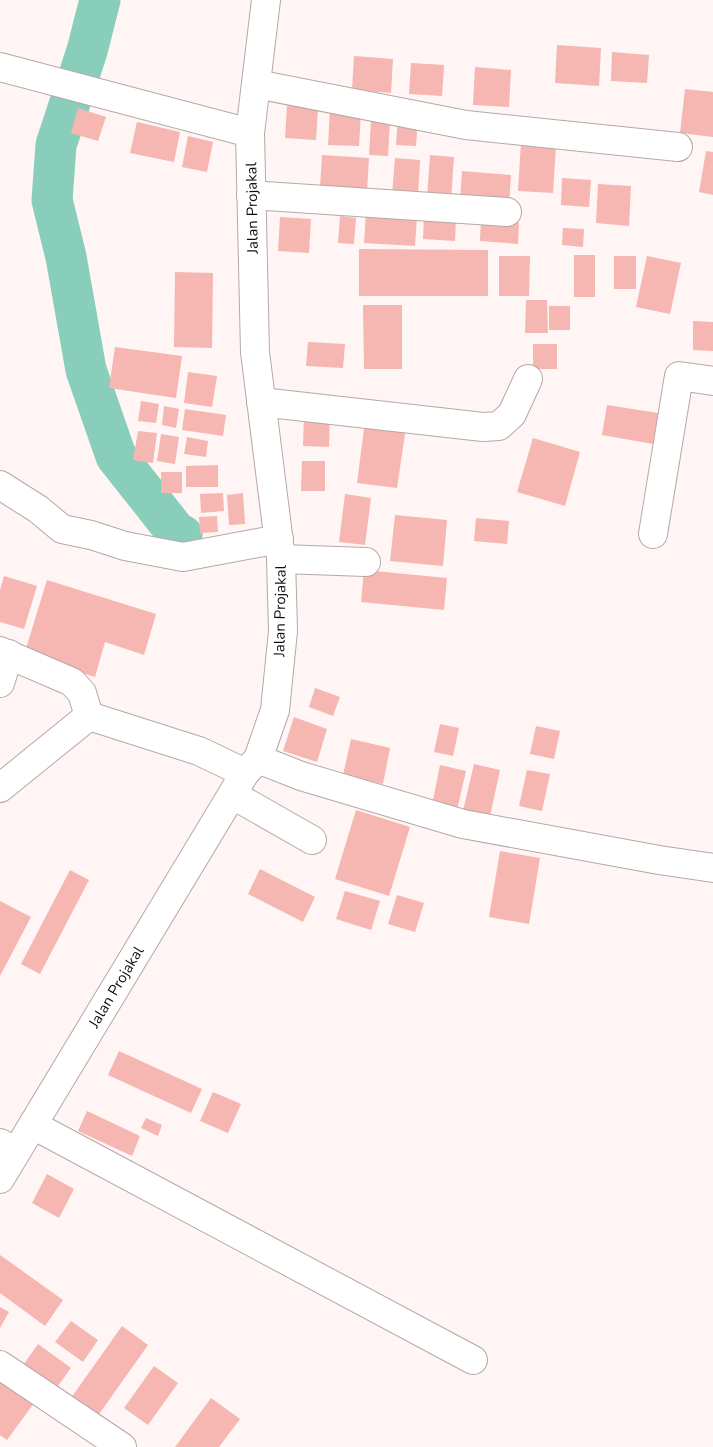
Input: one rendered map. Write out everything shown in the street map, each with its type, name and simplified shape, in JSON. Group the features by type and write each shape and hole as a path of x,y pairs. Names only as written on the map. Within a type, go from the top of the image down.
{"street":[{"name":"Jalan Projakal","path":"0,1179 8,1148 33,1125 246,776 275,710 283,631 280,549 255,352 250,133 266,0"},
{"path":"0,67 250,133"},
{"path":"256,84 466,125 678,147"},
{"path":"251,195 507,212"},
{"path":"653,534 679,376 713,381"},
{"path":"261,402 483,426 499,426 512,414 528,379"},
{"path":"0,485 38,509 62,529 92,535 125,546 183,557 214,550 280,549 366,562"},
{"path":"0,683 5,652 72,682 82,693 89,716"},
{"path":"89,716 199,751 246,776 312,840"},
{"path":"0,788 89,716"},
{"path":"246,776 301,776 463,824 713,868"},
{"path":"33,1125 473,1360"},
{"path":"0,1365 122,1447"}],"building":[{"path":"557,45 601,48 599,86 555,83"},
{"path":"612,52 649,55 647,83 611,81"},
{"path":"354,56 393,59 391,93 352,90"},
{"path":"411,63 444,65 442,96 409,94"},
{"path":"475,67 511,70 509,107 473,105"},
{"path":"685,89 713,92 713,137 680,133"},
{"path":"287,106 318,108 316,140 285,138"},
{"path":"78,108 106,117 98,141 71,133"},
{"path":"330,109 361,111 359,146 328,145"},
{"path":"398,117 418,119 416,146 396,145"},
{"path":"371,120 390,121 388,156 369,155"},
{"path":"137,122 180,132 174,162 130,153"},
{"path":"188,136 213,142 207,172 182,167"},
{"path":"521,142 556,145 553,193 518,191"},
{"path":"706,151 713,152 713,195 699,192"},
{"path":"322,155 369,158 367,190 320,187"},
{"path":"430,155 454,157 451,200 427,198"},
{"path":"395,158 420,160 418,196 392,195"},
{"path":"462,171 511,175 509,205 460,202"},
{"path":"562,178 591,180 589,207 561,205"},
{"path":"598,184 631,186 629,226 596,223"},
{"path":"366,213 417,216 415,246 364,243"},
{"path":"340,216 356,218 354,244 338,243"},
{"path":"424,216 456,218 455,241 423,239"},
{"path":"280,217 311,219 309,253 278,251"},
{"path":"481,219 519,222 518,244 480,241"},
{"path":"563,228 584,229 583,247 562,245"},
{"path":"359,249 488,250 488,296 359,296"},
{"path":"574,255 595,255 595,297 574,297"},
{"path":"499,256 530,256 529,296 499,296"},
{"path":"614,256 636,256 636,289 614,289"},
{"path":"647,256 681,263 670,314 636,307"},
{"path":"175,272 213,273 212,348 174,347"},
{"path":"526,300 547,300 548,333 525,333"},
{"path":"363,305 402,305 402,369 364,369"},
{"path":"549,306 570,306 570,330 549,330"},
{"path":"693,321 713,322 713,351 693,350"},
{"path":"308,342 345,344 343,368 306,366"},
{"path":"533,344 557,344 557,369 533,369"},
{"path":"115,347 182,356 176,398 109,388"},
{"path":"188,372 217,376 212,407 184,403"},
{"path":"141,401 159,404 156,423 138,421"},
{"path":"607,405 658,413 653,444 602,435"},
{"path":"164,406 179,409 176,428 162,425"},
{"path":"185,409 226,415 223,436 182,430"},
{"path":"304,414 330,414 329,447 303,446"},
{"path":"365,421 406,427 397,488 357,483"},
{"path":"138,431 157,433 153,463 133,460"},
{"path":"161,434 179,437 175,464 157,461"},
{"path":"187,437 208,441 206,457 184,454"},
{"path":"533,438 580,452 565,506 517,492"},
{"path":"302,461 325,461 325,491 301,491"},
{"path":"218,465 218,487 186,487 186,466"},
{"path":"161,472 182,472 182,493 161,493"},
{"path":"223,493 224,511 201,513 200,494"},
{"path":"243,493 245,524 229,525 227,495"},
{"path":"345,494 371,498 365,545 339,542"},
{"path":"395,515 447,520 443,566 390,561"},
{"path":"217,516 218,532 200,533 199,517"},
{"path":"476,518 509,521 507,544 474,541"},
{"path":"364,570 447,578 444,610 361,602"},
{"path":"4,576 37,586 24,629 0,622 0,590"},
{"path":"47,580 156,614 144,655 105,642 95,677 24,655"},
{"path":"315,688 340,697 333,716 309,707"},
{"path":"294,717 327,729 317,762 283,751"},
{"path":"440,724 459,728 453,756 434,752"},
{"path":"536,726 560,731 554,759 530,754"},
{"path":"351,739 390,748 383,784 343,775"},
{"path":"474,764 500,770 489,821 462,815"},
{"path":"440,765 466,771 457,810 432,805"},
{"path":"527,770 550,774 542,811 519,806"},
{"path":"356,810 410,827 389,896 335,879"},
{"path":"500,851 540,858 529,924 489,917"},
{"path":"260,869 315,897 303,922 248,894"},
{"path":"70,870 89,880 40,974 21,964"},
{"path":"345,891 380,901 371,930 336,919"},
{"path":"397,895 424,903 415,932 388,924"},
{"path":"0,901 31,917 0,976"},
{"path":"119,1051 202,1089 191,1113 108,1075"},
{"path":"213,1092 241,1104 228,1133 200,1121"},
{"path":"87,1111 140,1136 132,1156 78,1131"},
{"path":"146,1118 162,1125 158,1136 141,1128"},
{"path":"47,1174 74,1189 59,1218 32,1203"},
{"path":"0,1255 63,1300 45,1326 0,1293"},
{"path":"0,1307 9,1312 0,1328"},
{"path":"71,1321 98,1340 83,1362 55,1342"},
{"path":"122,1326 148,1345 97,1417 71,1398"},
{"path":"38,1344 71,1368 52,1394 19,1371"},
{"path":"154,1366 178,1383 148,1425 124,1408"},
{"path":"5,1376 37,1399 7,1440 0,1435 0,1382"},
{"path":"211,1398 240,1419 219,1447 175,1447"}],"waterway":[{"path":"100,0 87,51 56,145 52,200 66,257 86,370 116,456 176,532 182,535"}]}
